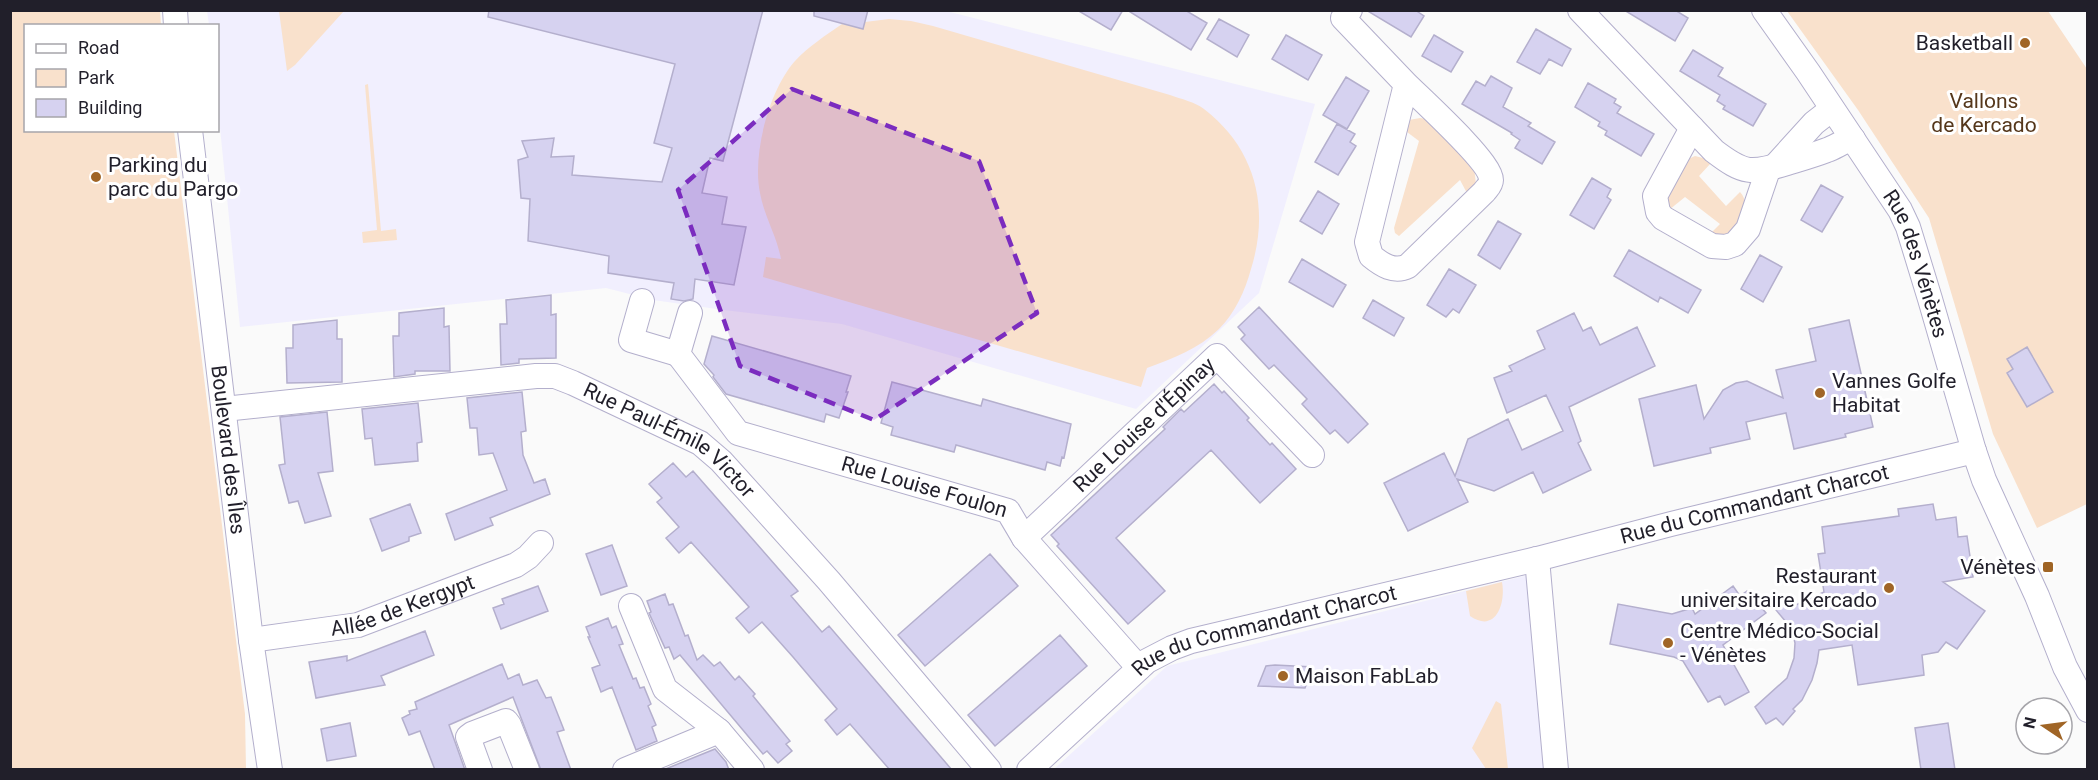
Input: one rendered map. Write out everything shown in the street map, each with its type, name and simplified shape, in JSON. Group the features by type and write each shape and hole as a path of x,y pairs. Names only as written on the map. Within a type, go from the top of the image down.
{"street":[{"path":"1580,10 1714,151 1730,163 1745,170 1772,168 1853,139"},
{"name":"Rue des Vénètes","path":"1764,10 1853,139 1900,210 1908,227 1974,451 2065,667 2088,710"},
{"path":"1341,12 1406,84 1482,160 1491,178 1484,192 1408,266 1398,269 1390,268 1371,256 1367,242 1406,84"},
{"path":"1692,128 1655,196 1655,204 1663,218 1712,246 1726,247 1735,244 1748,229 1772,168 1814,123 1832,110"},
{"name":"Boulevard des Îles","path":"190,132 251,640 270,769"},
{"path":"642,301 631,340 678,354 690,313"},
{"name":"Rue Louise Foulon","path":"678,354 738,433 1008,511 1024,538 1139,668"},
{"name":"Rue Louise d'Épinay","path":"1024,538 1217,356 1312,455"},
{"name":"Rue Paul-Émile Victor","path":"224,409 536,376 555,376 654,421 700,443 721,461 829,581 989,770"},
{"name":"Rue du Commandant Charcot","path":"1029,770 1139,668 1172,648 1191,641 1537,559 1671,524 1974,451"},
{"name":"Allée de Kergypt","path":"251,640 358,625 516,565 528,557 541,543"},
{"path":"1537,559 1556,770"},
{"path":"631,606 665,690 719,731 753,770"},
{"path":"480,770 468,737 506,721 527,770"},
{"path":"625,770 719,731"}],"highlighted area":[{"path":"792,89 979,161 1037,313 874,420 740,366 678,190"}],"shaded area":[{"path":"207,11 946,11 1315,104 1259,293 1136,409 842,324 653,300 606,288 240,327 219,118 219,24 209,24"},
{"path":"1528,575 1549,769 1053,770 1167,666"}],"green space":[{"path":"279,10 344,11 287,71"},
{"path":"10,11 160,11 161,24 24,24 24,132 174,132 245,714 246,769 11,769"},
{"name":"Vallons de Kercado","path":"1787,11 2048,11 2087,69 2087,504 2037,528 1993,434 1929,218 1858,110"},
{"path":"889,19 933,26 1170,95 1204,109 1222,125 1236,142 1247,161 1258,202 1259,224 1257,246 1246,285 1235,309 1225,323 1194,347 1147,368 1141,387 763,277 766,257 781,259 762,201 758,178 761,142 770,105 777,89 800,56 842,24 860,28 865,22"},
{"path":"368,84 381,231 396,229 397,240 363,243 362,232 377,230 365,85"},
{"path":"1426,119 1474,166 1476,185 1468,195 1460,180 1399,236 1395,233 1394,228 1419,141 1403,129 1409,120"},
{"path":"1695,156 1711,163 1699,176 1726,206 1740,192 1744,197 1742,215 1727,236 1707,237 1720,224 1685,197 1669,210 1666,192 1686,160"},
{"path":"1502,582 1502,599 1493,619 1479,621 1470,616 1466,591"},
{"path":"1496,701 1501,704 1508,769 1486,769 1472,748"}],"building":[{"path":"489,10 763,10 723,161 710,158 702,193 727,197 722,224 746,227 734,285 695,279 693,299 684,301 671,299 674,283 608,273 609,256 528,241 530,199 521,198 518,160 528,157 522,141 554,138 551,157 574,156 572,175 662,182 672,148 654,143 675,64 488,17"},
{"path":"814,10 868,10 863,29 814,16"},
{"path":"1077,10 1123,10 1111,30"},
{"path":"1127,10 1185,10 1207,23 1191,50"},
{"path":"1366,10 1415,10 1424,16 1411,37"},
{"path":"1624,10 1675,10 1688,18 1675,41"},
{"path":"1219,19 1249,35 1237,57 1207,39"},
{"path":"1536,29 1571,49 1562,66 1549,59 1540,74 1517,62"},
{"path":"1286,35 1322,55 1308,80 1272,59"},
{"path":"1434,35 1463,52 1451,72 1422,56"},
{"path":"1693,50 1723,68 1718,76 1766,104 1753,126 1723,109 1725,106 1717,101 1720,95 1680,71"},
{"path":"1491,76 1512,88 1503,107 1531,123 1528,126 1555,142 1542,164 1515,148 1520,140 1512,133 1462,104 1476,81 1485,86"},
{"path":"1346,77 1369,91 1347,129 1323,115"},
{"path":"1588,83 1616,99 1614,103 1621,107 1617,113 1654,134 1641,156 1605,135 1607,131 1598,126 1600,122 1575,107"},
{"path":"1337,124 1355,134 1350,142 1356,146 1338,175 1315,162"},
{"path":"1592,178 1611,189 1607,197 1611,200 1594,229 1570,215"},
{"path":"1821,185 1843,197 1822,232 1801,220"},
{"path":"1318,191 1339,204 1322,234 1300,221"},
{"path":"1498,221 1521,234 1500,269 1478,255"},
{"path":"1629,250 1701,290 1688,313 1660,297 1658,302 1614,276"},
{"path":"1760,255 1782,267 1763,302 1741,289"},
{"path":"1302,259 1346,285 1333,307 1289,282"},
{"path":"1449,269 1476,285 1459,313 1453,309 1446,317 1427,305"},
{"path":"551,295 551,315 556,314 556,358 519,359 519,363 501,365 500,324 507,324 506,300"},
{"path":"1373,300 1404,318 1394,336 1363,318"},
{"path":"1259,307 1368,424 1348,443 1335,430 1330,434 1302,404 1307,399 1274,365 1269,369 1241,339 1245,335 1238,327"},
{"path":"444,308 444,327 449,326 450,371 415,371 415,374 394,377 393,336 399,336 399,313"},
{"path":"1574,313 1583,331 1591,327 1600,345 1637,327 1655,366 1569,407 1581,441 1578,443 1591,470 1543,493 1533,472 1494,491 1457,479 1468,502 1408,531 1384,483 1444,453 1455,476 1468,439 1508,419 1522,450 1563,431 1546,395 1507,413 1494,378 1512,371 1509,366 1545,349 1537,331"},
{"path":"337,320 337,339 342,339 342,382 287,383 286,348 293,348 293,325"},
{"name":"Vannes Golfe Habitat","path":"1849,320 1873,427 1845,434 1846,437 1794,449 1786,413 1746,422 1750,439 1710,448 1711,453 1654,466 1639,399 1696,385 1704,419 1723,390 1736,383 1747,381 1783,398 1776,370 1816,361 1809,329"},
{"path":"712,336 851,376 839,418 826,414 824,422 726,394 704,364"},
{"path":"2027,347 2053,392 2027,407 2007,373 2013,369 2007,359"},
{"path":"892,382 981,406 983,399 1071,424 1064,458 1062,457 1060,466 1047,462 1045,470 956,445 954,452 891,435 893,427 881,423"},
{"path":"1214,384 1222,393 1224,391 1270,445 1272,443 1296,469 1260,503 1211,450 1116,538 1165,591 1128,624 1057,546 1059,544 1051,535 1165,429 1163,427 1181,409 1184,412"},
{"path":"522,392 526,431 521,432 523,455 534,483 545,479 550,494 490,518 493,525 455,540 446,514 507,490 493,453 479,455 477,428 470,428 467,398"},
{"path":"418,403 422,442 417,443 418,461 375,465 372,438 365,439 362,409"},
{"path":"327,412 333,471 318,473 331,516 305,523 298,501 289,503 279,465 285,464 280,417"},
{"path":"673,463 686,477 693,471 798,591 791,596 822,632 829,626 952,770 890,770 850,724 837,735 825,720 837,709 793,657 762,622 749,633 736,618 749,607 691,542 679,553 666,538 679,527 657,502 662,498 649,484"},
{"path":"410,504 421,533 409,537 409,541 382,551 370,519"},
{"name":"Restaurant universitaire Kercado","path":"1933,504 1936,520 1956,517 1958,537 1967,536 1973,577 1943,582 1985,611 1957,649 1946,642 1938,652 1922,655 1924,675 1858,685 1852,645 1819,650 1812,680 1802,700 1793,709 1795,711 1783,725 1776,718 1766,724 1755,707 1787,678 1794,658 1793,635 1776,610 1791,599 1796,605 1824,592 1818,554 1825,553 1822,527 1899,516 1898,509"},
{"path":"612,545 627,586 601,595 586,554"},
{"path":"990,554 1018,586 925,666 898,635"},
{"path":"538,586 548,611 501,629 493,608 504,604 502,599"},
{"name":"Centre Médico-Social - Vénètes","path":"1733,586 1740,596 1747,591 1766,613 1723,645 1749,692 1725,705 1720,696 1708,702 1683,661 1674,657 1610,644 1618,604 1672,614 1692,608 1695,614"},
{"path":"665,594 669,605 673,604 697,660 703,655 714,666 720,662 735,680 739,676 790,741 786,744 792,751 778,763 767,751 763,754 680,655 674,659 669,647 665,648 649,613 651,612 647,601"},
{"path":"608,618 612,628 616,626 623,644 619,645 633,679 636,678 640,688 644,687 651,704 648,706 656,725 652,727 657,741 636,750 612,687 601,692 592,668 600,665 586,627"},
{"path":"425,631 434,655 381,676 385,685 316,698 309,662 347,656 347,661"},
{"path":"1060,635 1087,666 995,746 968,715"},
{"path":"502,664 508,679 519,674 523,685 537,680 546,698 551,697 564,730 557,732 571,770 541,770 513,697 449,725 465,770 435,770 420,731 409,735 402,718 410,714 409,711 417,709 415,702"},
{"name":"Maison FabLab","path":"1266,666 1313,667 1305,688 1258,686"},
{"path":"350,723 356,756 327,761 321,729"},
{"path":"1948,723 1955,770 1921,770 1915,728"},
{"path":"715,749 726,762 729,770 663,770"}],"place":[{"name":"Basketball","path":"2025,43"},
{"name":"Parking du parc du Pargo","path":"96,177"},
{"name":"Vannes Golfe Habitat","path":"1820,393"},
{"name":"Vénètes","path":"2048,567"},
{"name":"Restaurant universitaire Kercado","path":"1889,588"},
{"name":"Centre Médico-Social - Vénètes","path":"1668,643"},
{"name":"Maison FabLab","path":"1283,676"}]}
